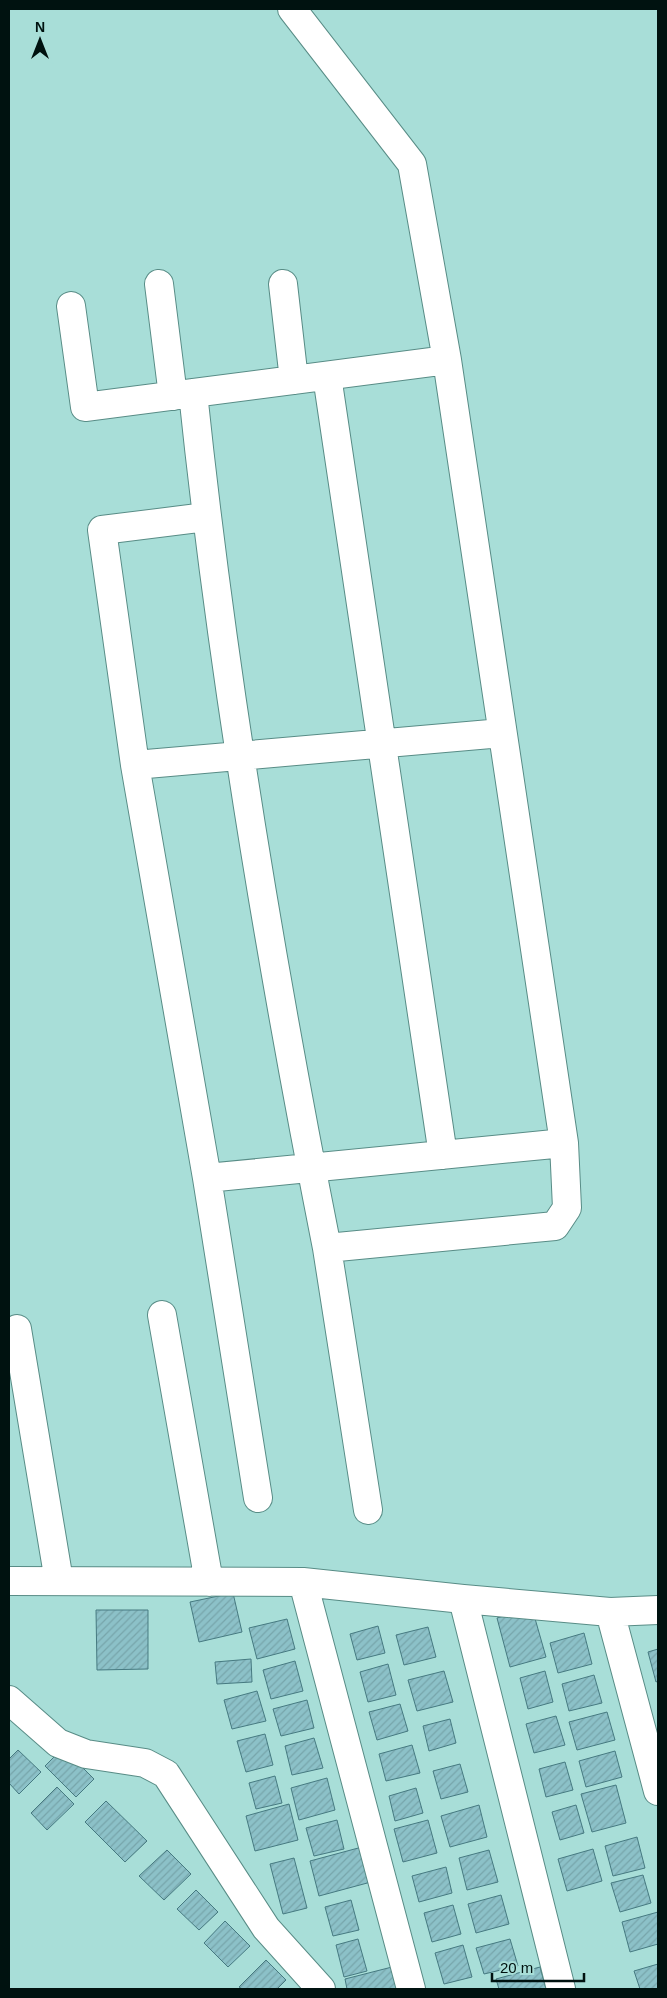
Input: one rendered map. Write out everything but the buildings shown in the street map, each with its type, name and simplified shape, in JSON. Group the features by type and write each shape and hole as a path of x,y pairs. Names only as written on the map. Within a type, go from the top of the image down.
{"street":[{"path":"292,9 412,164 447,360 564,1143 567,1208 556,1226 327,1248"},
{"path":"159,284 183,394 206,517 238,755 311,1169 327,1248 368,1510"},
{"path":"283,284 294,380"},
{"path":"71,306 85,407 447,360"},
{"path":"327,376 443,1155"},
{"path":"206,517 102,530 135,765 207,1178 258,1498"},
{"path":"135,765 502,733"},
{"path":"207,1178 564,1143"},
{"path":"162,1315 209,1582"},
{"path":"17,1329 59,1581"},
{"path":"9,1581 303,1582 610,1612 658,1610"},
{"path":"303,1582 411,1989"},
{"path":"463,1599 560,1989"},
{"path":"610,1612 658,1791"},
{"path":"9,1700 58,1743 86,1754 145,1764 166,1774 266,1928 321,1989"}]}
